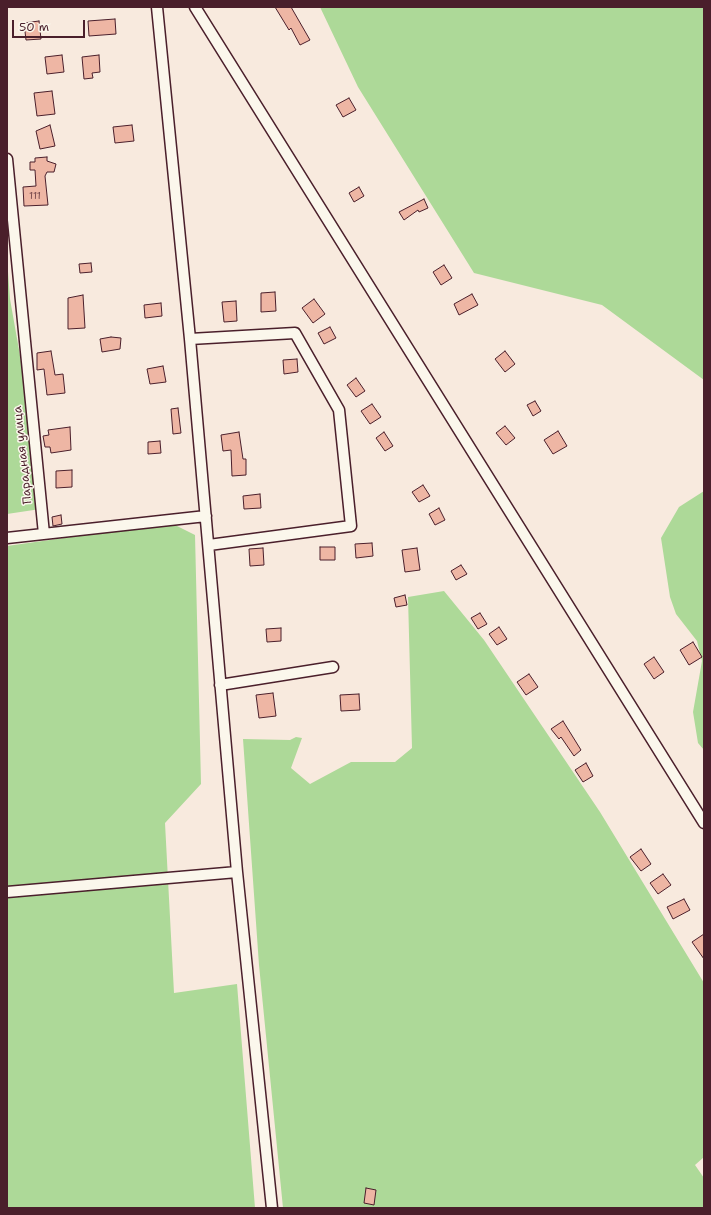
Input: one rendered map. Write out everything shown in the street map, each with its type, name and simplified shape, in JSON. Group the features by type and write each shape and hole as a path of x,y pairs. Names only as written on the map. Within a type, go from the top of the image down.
{"street":[{"path":"157,7 190,339 237,872 272,1208"},
{"path":"196,7 704,823"},
{"name":"Парадная улица","path":"7,159 44,534"},
{"path":"190,339 295,333 339,410 351,526 209,545"},
{"path":"7,538 206,516"},
{"path":"220,685 333,667"},
{"path":"7,892 237,872"}],"green space":[{"path":"320,7 704,7 704,380 602,305 474,273 358,87"},
{"path":"7,258 10,299 47,508 7,514"},
{"path":"704,491 704,750 698,743 693,712 702,661 697,641 676,614 670,597 661,538 679,507"},
{"path":"171,523 195,535 201,784 165,823 174,993 237,984 255,1208 7,1208 7,546"},
{"path":"444,591 484,640 600,812 704,983 704,1157 695,1165 704,1178 704,1208 283,1208 259,965 243,739 290,740 296,737 302,738 291,768 310,784 351,762 395,762 412,748 408,597"}],"building":[{"path":"275,7 291,7 310,40 300,45 291,28 289,30"},
{"path":"115,19 116,34 89,36 88,21"},
{"path":"39,21 41,39 26,40 24,23"},
{"path":"62,55 64,72 47,74 45,57"},
{"path":"99,55 100,72 92,73 93,78 84,79 82,57"},
{"path":"52,91 55,114 37,116 34,93"},
{"path":"349,98 356,110 343,117 336,105"},
{"path":"50,125 55,146 40,149 36,131"},
{"path":"132,125 134,141 115,143 113,127"},
{"path":"47,157 47,161 56,164 54,172 47,172 45,176 48,205 24,206 23,187 36,186 35,170 30,170 30,162 35,162 35,158"},
{"path":"359,187 364,196 354,202 349,193"},
{"path":"424,199 428,208 419,212 418,210 404,220 399,212"},
{"path":"91,263 92,272 80,273 79,264"},
{"path":"444,265 452,278 441,285 433,272"},
{"path":"275,292 276,311 261,312 261,293"},
{"path":"472,294 478,305 459,315 454,304"},
{"path":"83,295 85,328 68,329 68,298"},
{"path":"314,299 325,314 313,323 302,308"},
{"path":"236,301 237,321 224,322 222,302"},
{"path":"161,303 162,316 145,318 144,305"},
{"path":"330,327 336,338 324,344 318,333"},
{"path":"111,337 121,338 120,349 102,352 100,339"},
{"path":"51,351 55,375 63,374 65,393 47,395 44,369 37,370 37,353"},
{"path":"505,351 515,364 505,372 495,359"},
{"path":"297,359 298,372 284,374 283,360"},
{"path":"163,366 166,382 150,384 147,369"},
{"path":"356,378 365,391 356,397 347,385"},
{"path":"535,401 541,411 533,416 527,405"},
{"path":"372,404 381,417 370,424 361,411"},
{"path":"178,408 181,433 173,434 171,409"},
{"path":"505,426 515,438 506,445 496,433"},
{"path":"70,427 71,450 51,453 50,447 45,447 43,436 49,435 48,430"},
{"path":"558,431 567,446 553,454 544,440"},
{"path":"239,432 243,459 246,459 246,475 232,476 231,450 223,451 221,435"},
{"path":"384,432 393,446 385,451 376,438"},
{"path":"160,441 161,453 148,454 148,442"},
{"path":"72,470 72,487 56,488 56,471"},
{"path":"423,485 430,496 419,502 412,492"},
{"path":"260,494 261,508 244,509 243,496"},
{"path":"439,508 445,520 435,525 429,514"},
{"path":"61,515 62,524 53,526 52,517"},
{"path":"372,543 373,556 356,558 355,544"},
{"path":"320,547 335,547 335,560 320,560"},
{"path":"263,548 264,565 250,566 249,549"},
{"path":"417,548 420,570 405,572 402,550"},
{"path":"461,565 467,574 456,580 451,571"},
{"path":"405,595 407,605 396,607 394,598"},
{"path":"480,613 487,624 478,629 471,618"},
{"path":"499,627 507,639 497,645 489,634"},
{"path":"281,628 281,641 267,642 266,629"},
{"path":"693,642 702,657 689,665 680,650"},
{"path":"654,657 664,672 654,679 644,664"},
{"path":"529,674 538,687 526,695 517,682"},
{"path":"273,693 276,716 259,718 256,695"},
{"path":"359,694 360,710 341,711 340,695"},
{"path":"563,721 581,750 574,756 561,737 559,739 551,729"},
{"path":"586,763 593,776 583,782 575,770"},
{"path":"641,849 651,864 641,871 630,857"},
{"path":"663,874 671,885 658,894 650,883"},
{"path":"684,899 690,910 673,919 667,907"},
{"path":"704,934 704,959 692,942"},
{"path":"366,1188 376,1190 374,1205 364,1203"}]}
